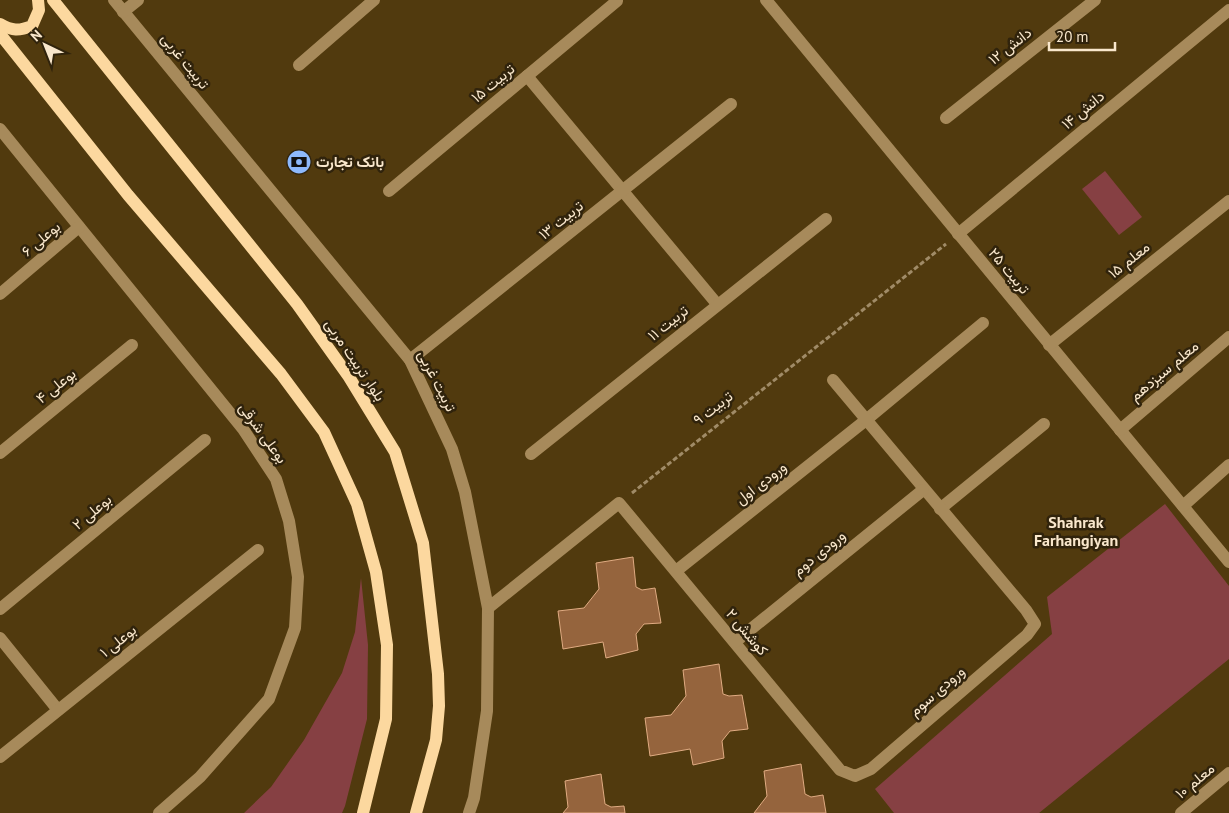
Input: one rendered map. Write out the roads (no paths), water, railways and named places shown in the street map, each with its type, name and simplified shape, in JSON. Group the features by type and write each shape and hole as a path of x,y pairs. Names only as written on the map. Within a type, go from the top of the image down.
{"main road":[{"path":"0,24 10,30 21,30 32,26 39,10 38,0"},
{"name":"بلوار تربیت مربی","path":"53,0 297,304 349,377 394,452 423,543 440,706 436,740 416,813"},
{"path":"0,34 128,195 281,374 324,432 357,504 376,572 387,645 386,719 371,790 363,813"}],"street":[{"name":"تربیت غربی","path":"114,0 410,360 452,449 465,492 488,608 487,711 474,798 469,813"},
{"path":"124,12 138,0"},
{"path":"299,65 374,0"},
{"name":"تربیت ۱۵","path":"389,191 617,0"},
{"name":"تربیت ۲۵","path":"766,0 1228,560"},
{"name":"دانش ۱۲","path":"946,118 1095,0"},
{"name":"دانش ۱۴","path":"958,234 1229,10"},
{"path":"527,76 717,304"},
{"name":"تربیت ۱۳","path":"410,360 731,104"},
{"name":"بوعلی شرقی","path":"0,128 243,430 276,479 289,521 298,577 295,628 269,699 200,777 159,813"},
{"name":"معلم ۱۵","path":"1049,345 1229,201"},
{"name":"تربیت ۱۱","path":"531,454 826,219"},
{"name":"بوعلی ۶","path":"0,294 80,227"},
{"name":"ورودی اول","path":"676,572 866,420 983,323"},
{"name":"معلم سیزدهم","path":"1120,430 1229,337"},
{"name":"بوعلی ۴","path":"0,453 132,345"},
{"path":"833,380 940,509 1044,424"},
{"name":"بوعلی ۲","path":"0,609 205,440"},
{"path":"1183,506 1229,465"},
{"name":"ورودی دوم","path":"735,642 924,490"},
{"name":"کوشش ۲","path":"488,608 620,503 840,770 855,776"},
{"name":"ورودی سوم","path":"855,776 871,769 1026,635 1035,624 1026,610 940,509"},
{"name":"بوعلی ۱","path":"0,757 258,550"},
{"path":"0,638 58,710"},
{"name":"معلم ۱۰","path":"1181,813 1229,773"}],"place":[{"name":"بانک تجارت","path":"299,162"}],"district":[{"name":"Shahrak Farhangiyan","path":"1076,531"}]}
